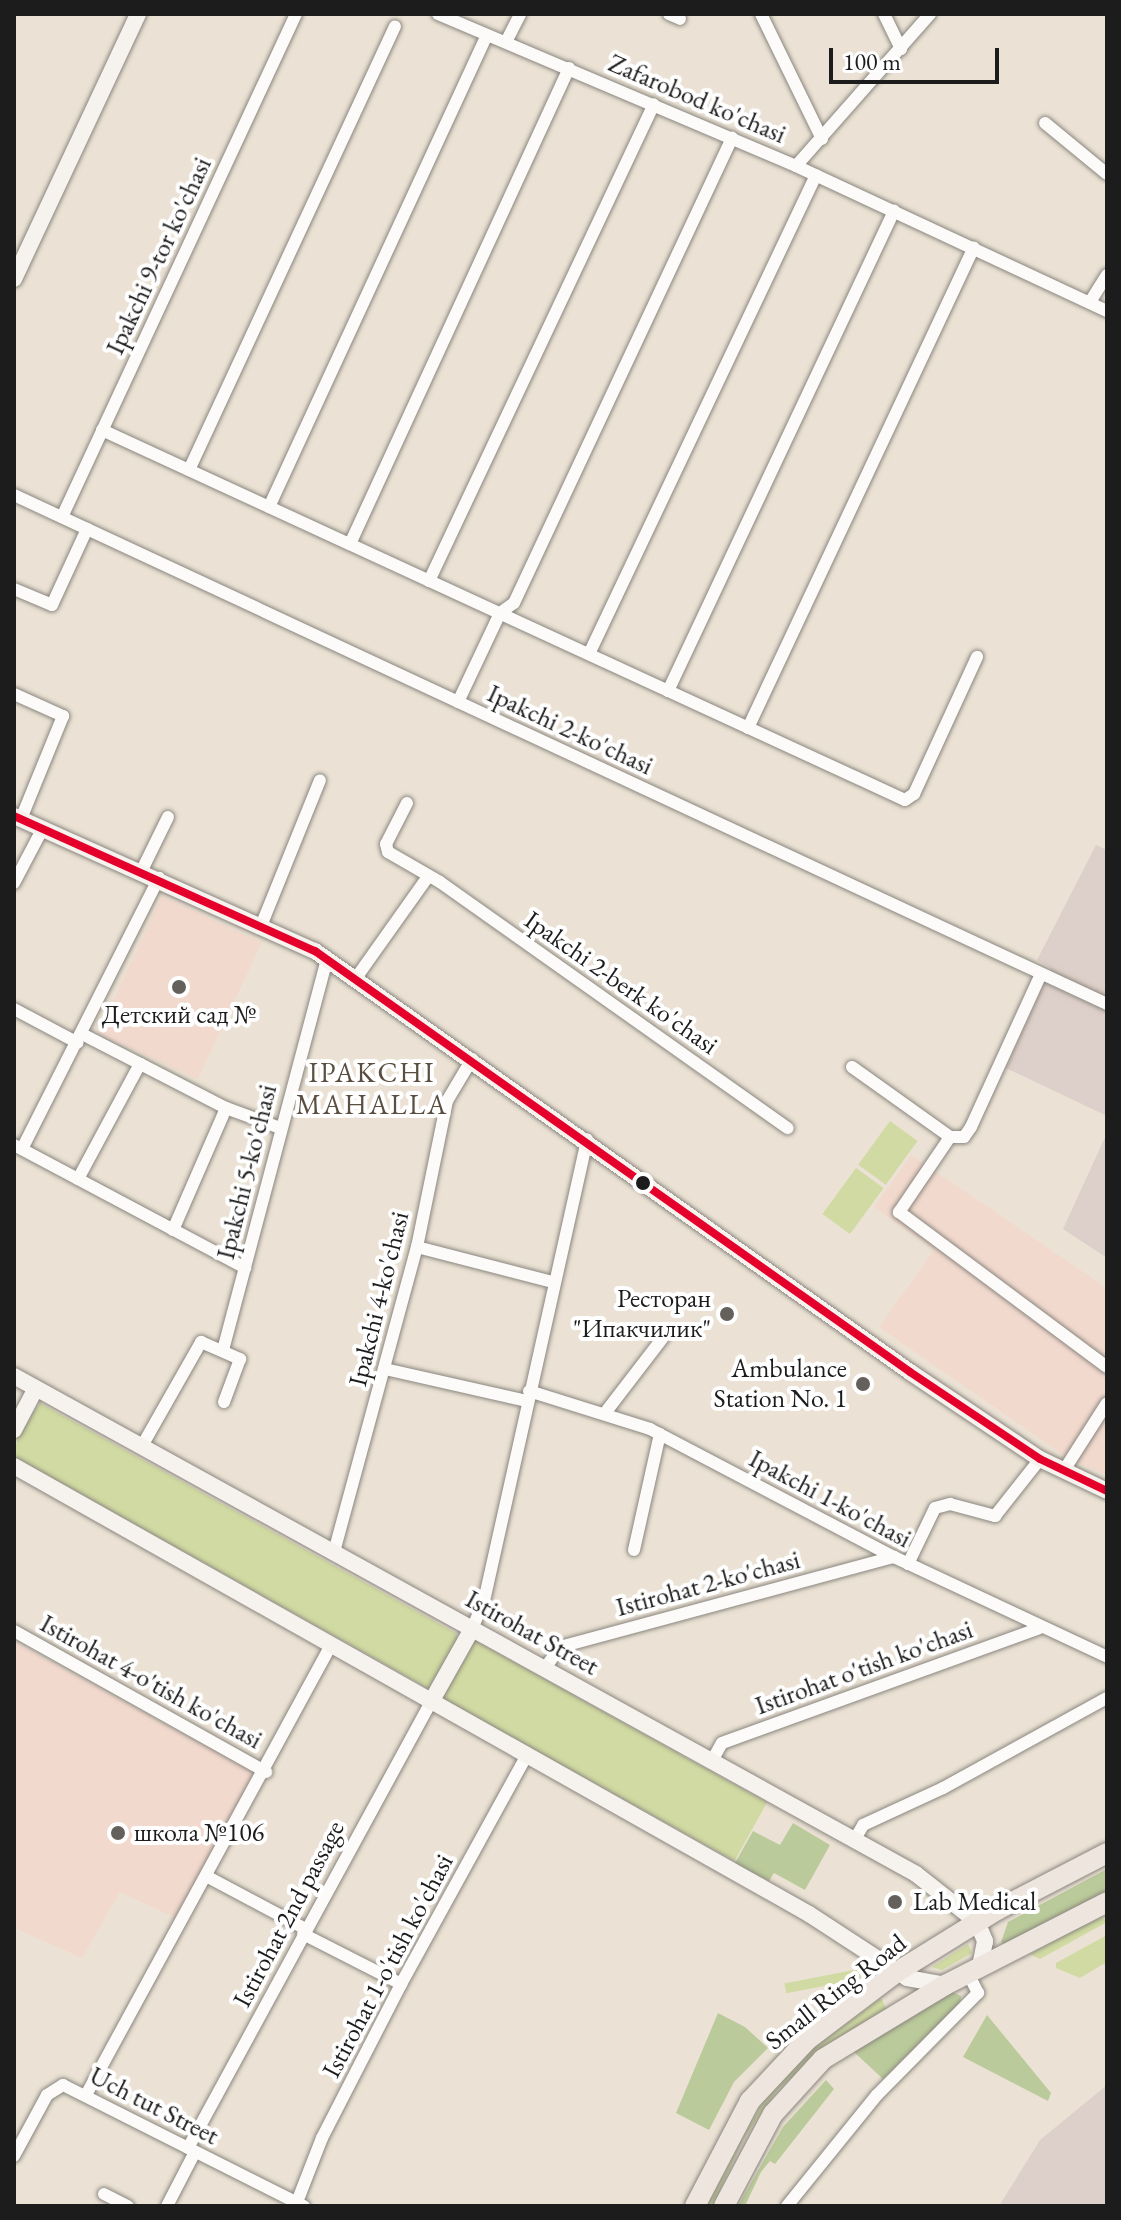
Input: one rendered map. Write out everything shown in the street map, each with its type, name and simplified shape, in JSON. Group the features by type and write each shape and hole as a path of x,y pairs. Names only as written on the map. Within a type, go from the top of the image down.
{"highway":[{"name":"Small Ring Road","path":"695,2206 725,2143 760,2088 807,2040 897,1972 977,1922 1107,1853"},
{"name":"Small Ring Road","path":"724,2206 764,2127 796,2084 837,2048 945,1985 1107,1902"}],"main road":[{"path":"14,256 127,14"},
{"path":"14,279 138,14"},
{"path":"18,817 142,870 327,959 587,1139 821,1310 1040,1459 1107,1491"},
{"name":"Istirohat Street","path":"14,1376 855,1839 916,1874 977,1922"},
{"path":"14,1430 36,1388"},
{"path":"14,1466 809,1914 897,1972 917,1983 945,1985"},
{"path":"431,1702 472,1629"},
{"path":"974,1970 985,1941 977,1922"}],"street":[{"name":"Ipakchi 9-tor ko'chasi","path":"62,517 296,14"},
{"name":"Zafarobod ko'chasi","path":"438,14 486,37 507,40 796,166 930,14"},
{"path":"507,40 520,14"},
{"path":"761,14 822,139"},
{"path":"884,14 901,49"},
{"path":"189,470 395,26"},
{"path":"269,507 486,37"},
{"path":"350,544 569,68"},
{"path":"429,581 654,104"},
{"path":"1045,123 1107,174"},
{"path":"458,702 500,613 514,603 732,138"},
{"path":"796,166 1107,311"},
{"path":"589,654 816,175"},
{"path":"668,691 894,211"},
{"path":"748,728 974,247"},
{"path":"1090,302 1107,275"},
{"path":"102,430 905,800 914,794 977,657"},
{"name":"Ipakchi 2-ko'chasi","path":"14,495 1107,1004"},
{"path":"14,589 52,605 87,529"},
{"path":"14,694 63,716 18,817"},
{"path":"261,926 320,780"},
{"name":"Ipakchi 2-berk ko'chasi","path":"407,803 386,848 427,878 440,882 788,1128"},
{"path":"142,870 168,817"},
{"path":"14,883 43,828"},
{"path":"159,878 80,1038 18,1147 245,1268"},
{"path":"356,978 427,878"},
{"name":"Ipakchi 5-ko'chasi","path":"223,1350 327,959"},
{"path":"852,1067 950,1137 964,1137 1041,974"},
{"path":"14,1009 140,1064 226,1108 280,1128"},
{"name":"Ipakchi 4-ko'chasi","path":"334,1552 417,1247 447,1101 472,1059"},
{"path":"78,1179 140,1064"},
{"path":"173,1230 226,1108"},
{"path":"950,1137 900,1208 900,1217 1107,1367"},
{"path":"472,1629 484,1601 552,1282 587,1139"},
{"path":"417,1247 552,1282"},
{"path":"605,1413 664,1336"},
{"path":"142,1446 201,1342 240,1359 224,1402"},
{"name":"Ipakchi 1-ko'chasi","path":"385,1369 605,1413 660,1434 908,1564 1039,1628 1107,1657"},
{"path":"1068,1464 1107,1403"},
{"path":"634,1550 660,1434"},
{"path":"908,1564 935,1508 950,1504 995,1516 1040,1459"},
{"name":"Istirohat 2-ko'chasi","path":"545,1668 560,1647 894,1557"},
{"name":"Istirohat o'tish ko'chasi","path":"713,1759 722,1743 1039,1628"},
{"name":"Istirohat 4-o'tish ko'chasi","path":"14,1631 266,1772"},
{"path":"86,2095 266,1772 331,1645"},
{"path":"855,1839 863,1825 943,1788 1107,1698"},
{"name":"Istirohat 2nd passage","path":"167,2206 191,2150 304,1932 431,1702"},
{"name":"Istirohat 1-o'tish ko'chasi","path":"300,2204 322,2138 401,1984 527,1755"},
{"path":"208,1877 401,1984"},
{"path":"787,2206 877,2095 978,1993 974,1970"},
{"name":"Uch tut Street","path":"14,2156 54,2088 63,2085 300,2204"},
{"path":"104,2194 128,2206"}],"shaded area":[{"path":"1096,845 1107,850 1107,1116 1006,1068 1051,968 1037,960"},
{"name":"Детский сад №","path":"162,896 262,942 198,1079 98,1033"},
{"path":"1107,1133 1107,1258 1063,1229"},
{"path":"911,1155 1107,1288 1107,1475 1069,1459 879,1327 934,1250 874,1207"},
{"name":"школа №106","path":"14,1642 255,1773 176,1918 120,1892 82,1958 14,1928"},
{"path":"1107,2085 1107,2206 999,2206 1040,2140"}],"green space":[{"path":"890,1121 918,1141 886,1185 858,1165"},
{"path":"856,1168 884,1188 850,1234 822,1214"},
{"path":"40,1403 456,1633 458,1639 431,1690 14,1457 18,1435"},
{"path":"474,1640 767,1802 735,1861 442,1699"},
{"path":"793,1823 830,1845 805,1890 774,1873 769,1881 735,1863 753,1831 780,1845"},
{"path":"1107,1869 1107,1892 1005,1947 1001,1942 1008,1922"},
{"path":"1101,1916 1107,1922 1040,1959 1030,1954"},
{"path":"1107,1935 1107,1962 1080,1978 1056,1968 1056,1963"},
{"path":"968,1944 972,1953 942,1970 932,1967"},
{"path":"859,1969 861,1979 786,1993 784,1984"},
{"path":"952,1992 961,1996 960,2003 883,2079 854,2052"},
{"path":"881,1998 887,2010 829,2045 777,2090 743,2140 713,2206 707,2206 764,2099 815,2047"},
{"path":"718,2013 745,2027 768,2048 734,2082 709,2130 676,2113"},
{"path":"987,2015 1051,2093 1048,2101 963,2057"},
{"path":"826,2080 834,2089 775,2164 770,2161 761,2172 745,2206 738,2206 783,2127"}],"transit line":[{"path":"14,816 315,951 910,1372 1040,1459 1107,1491"}],"place":[{"name":"Детский сад №","path":"179,987"},
{"name":"Ресторан \"Ипакчилик\"","path":"727,1314"},
{"name":"Ambulance Station No. 1","path":"863,1384"},
{"name":"школа №106","path":"118,1833"},
{"name":"Lab Medical","path":"895,1902"}],"district":[{"name":"IPAKCHI MAHALLA","path":"372,1088"}]}
